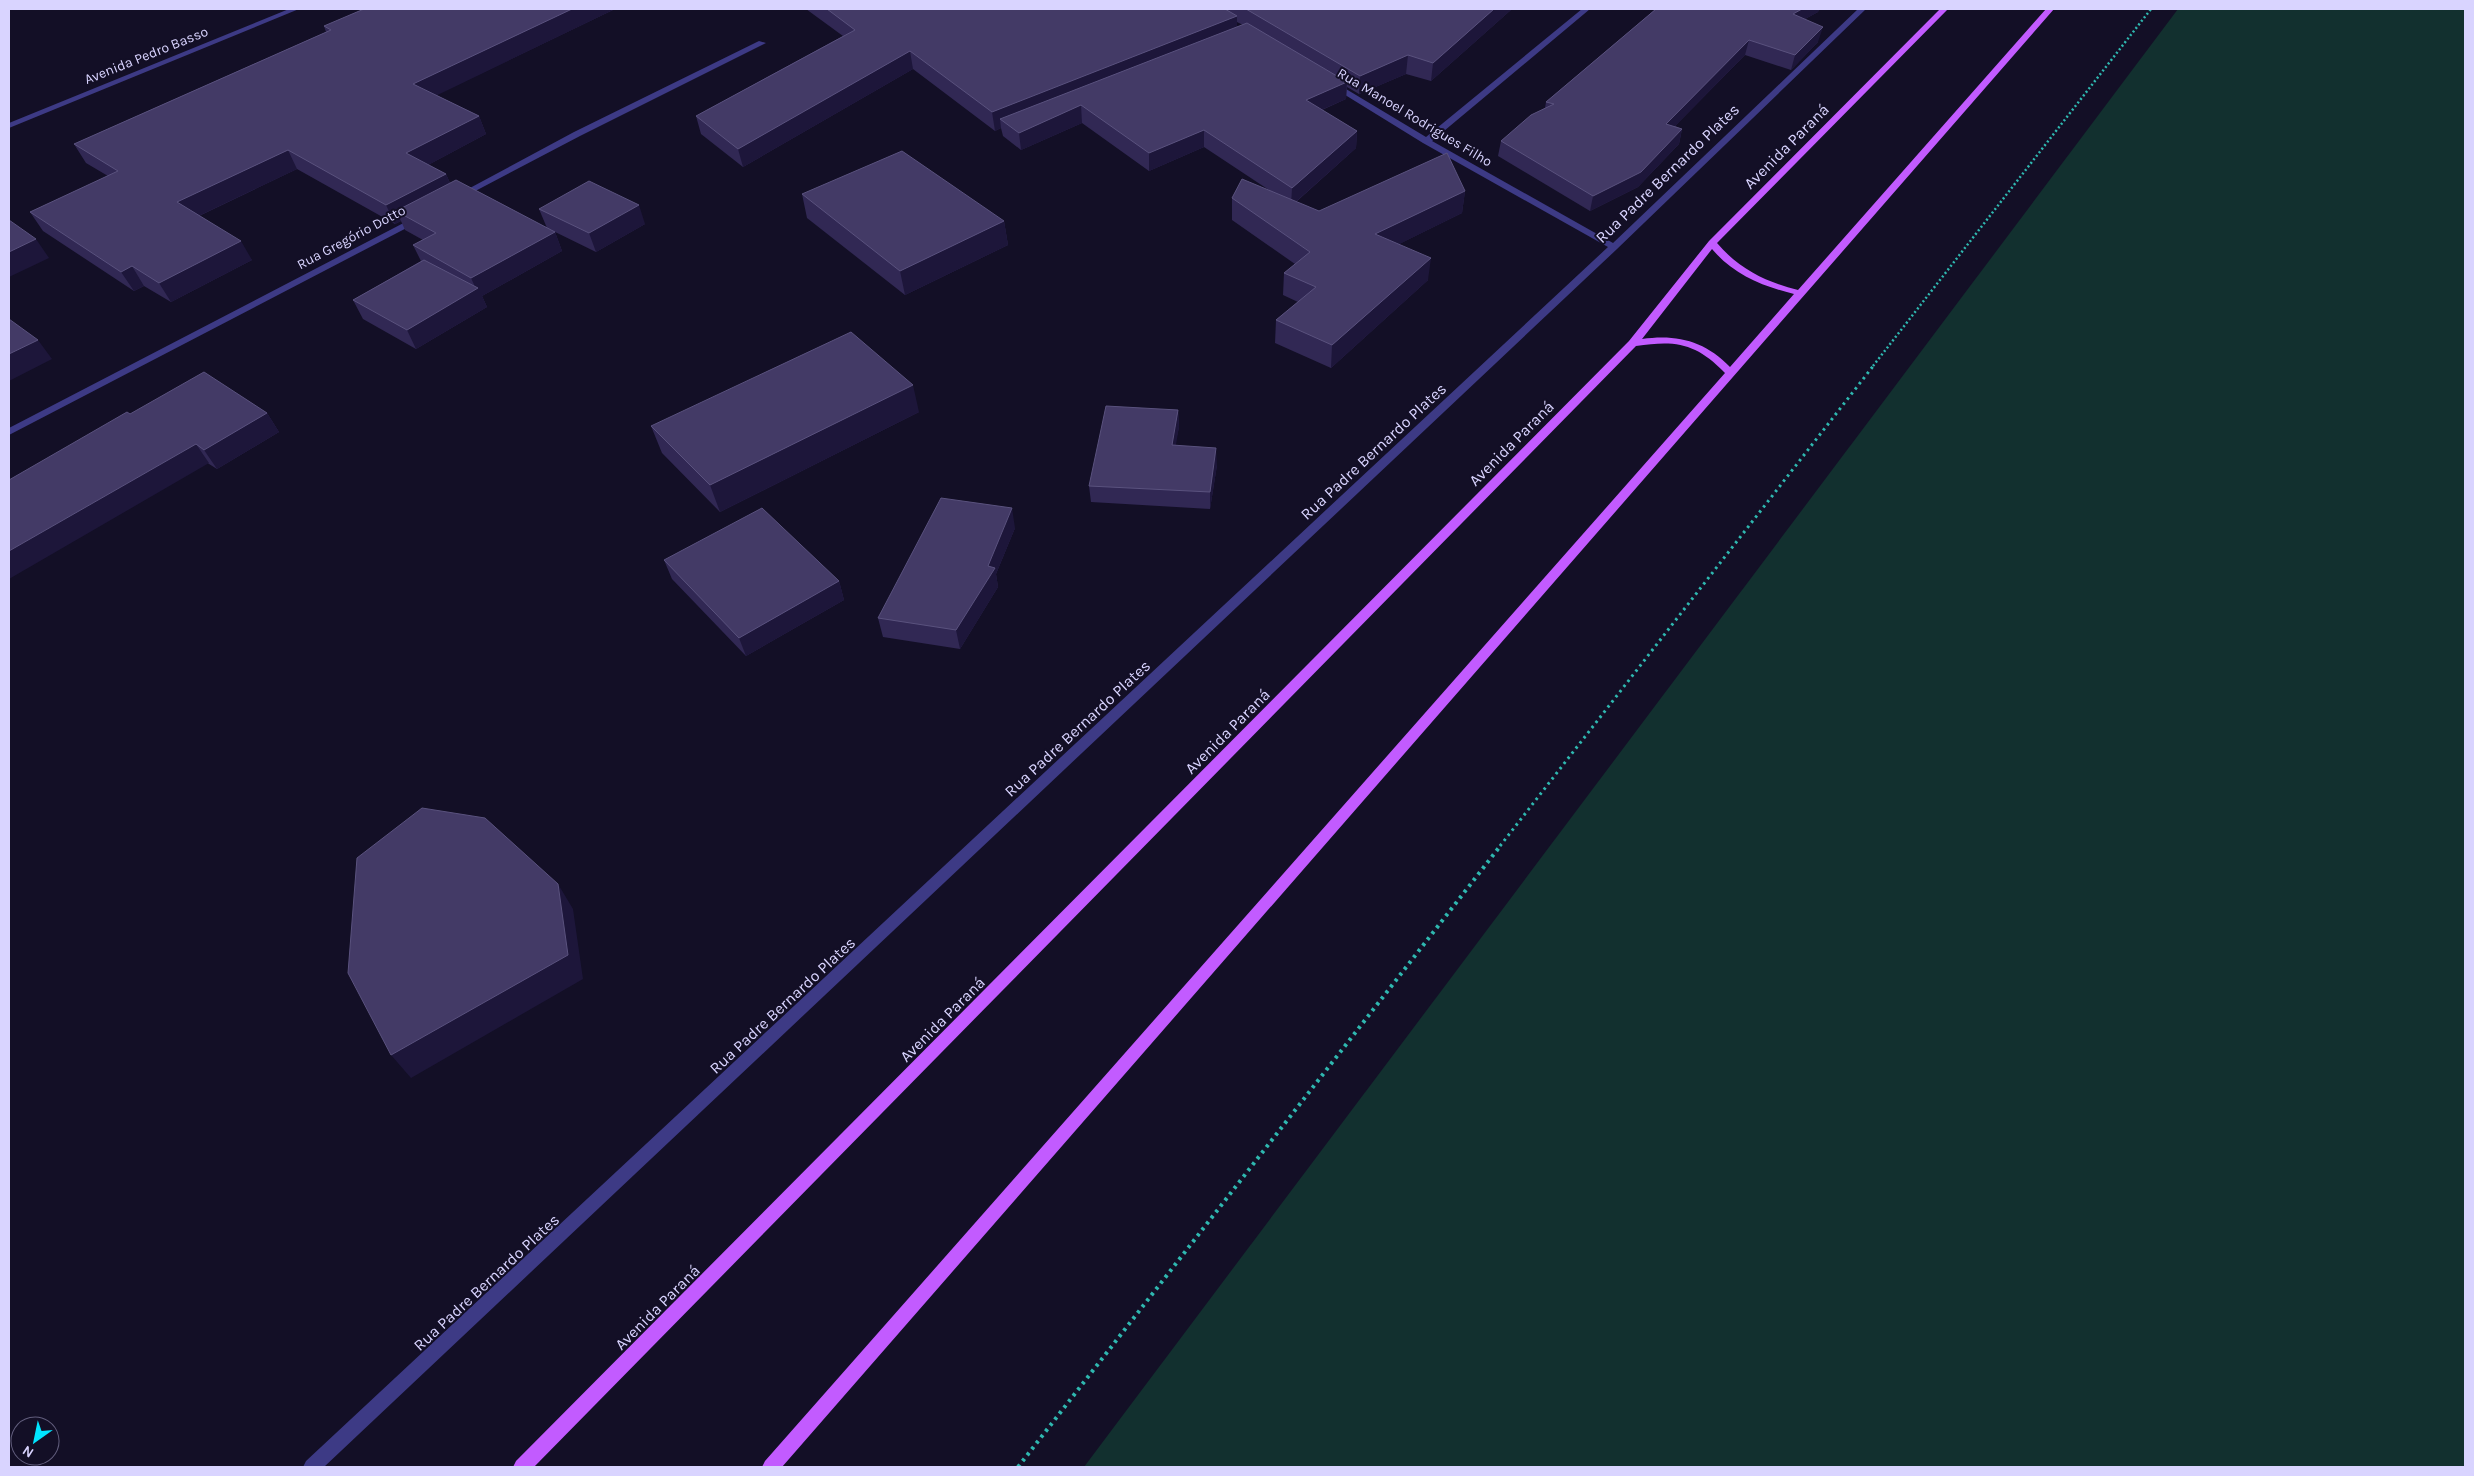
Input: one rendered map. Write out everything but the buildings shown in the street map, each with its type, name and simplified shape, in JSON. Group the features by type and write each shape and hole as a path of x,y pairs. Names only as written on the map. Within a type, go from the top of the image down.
{"main road":[{"name":"Avenida Paraná","path":"522,1467 1634,343 1712,244 1944,9"},
{"path":"771,1467 2050,9"},
{"path":"1712,244 1725,260 1745,274 1771,286 1800,293"},
{"path":"1634,343 1660,339 1690,343 1715,355 1730,372"}],"street":[{"name":"Avenida Pedro Basso","path":"9,126 294,9"},
{"path":"1426,141 1586,9"},
{"name":"Rua Padre Bernardo Plates","path":"312,1467 1614,248 1862,9"},
{"path":"446,203 577,134 762,43"},
{"name":"Rua Manoel Rodrigues Filho","path":"1325,80 1426,141 1614,248"},
{"name":"Rua Gregório Dotto","path":"9,432 428,212"}],"path":[{"path":"1018,1467 2151,9"}],"green space":[{"path":"2178,9 2465,9 2465,1467 1084,1467"}]}
